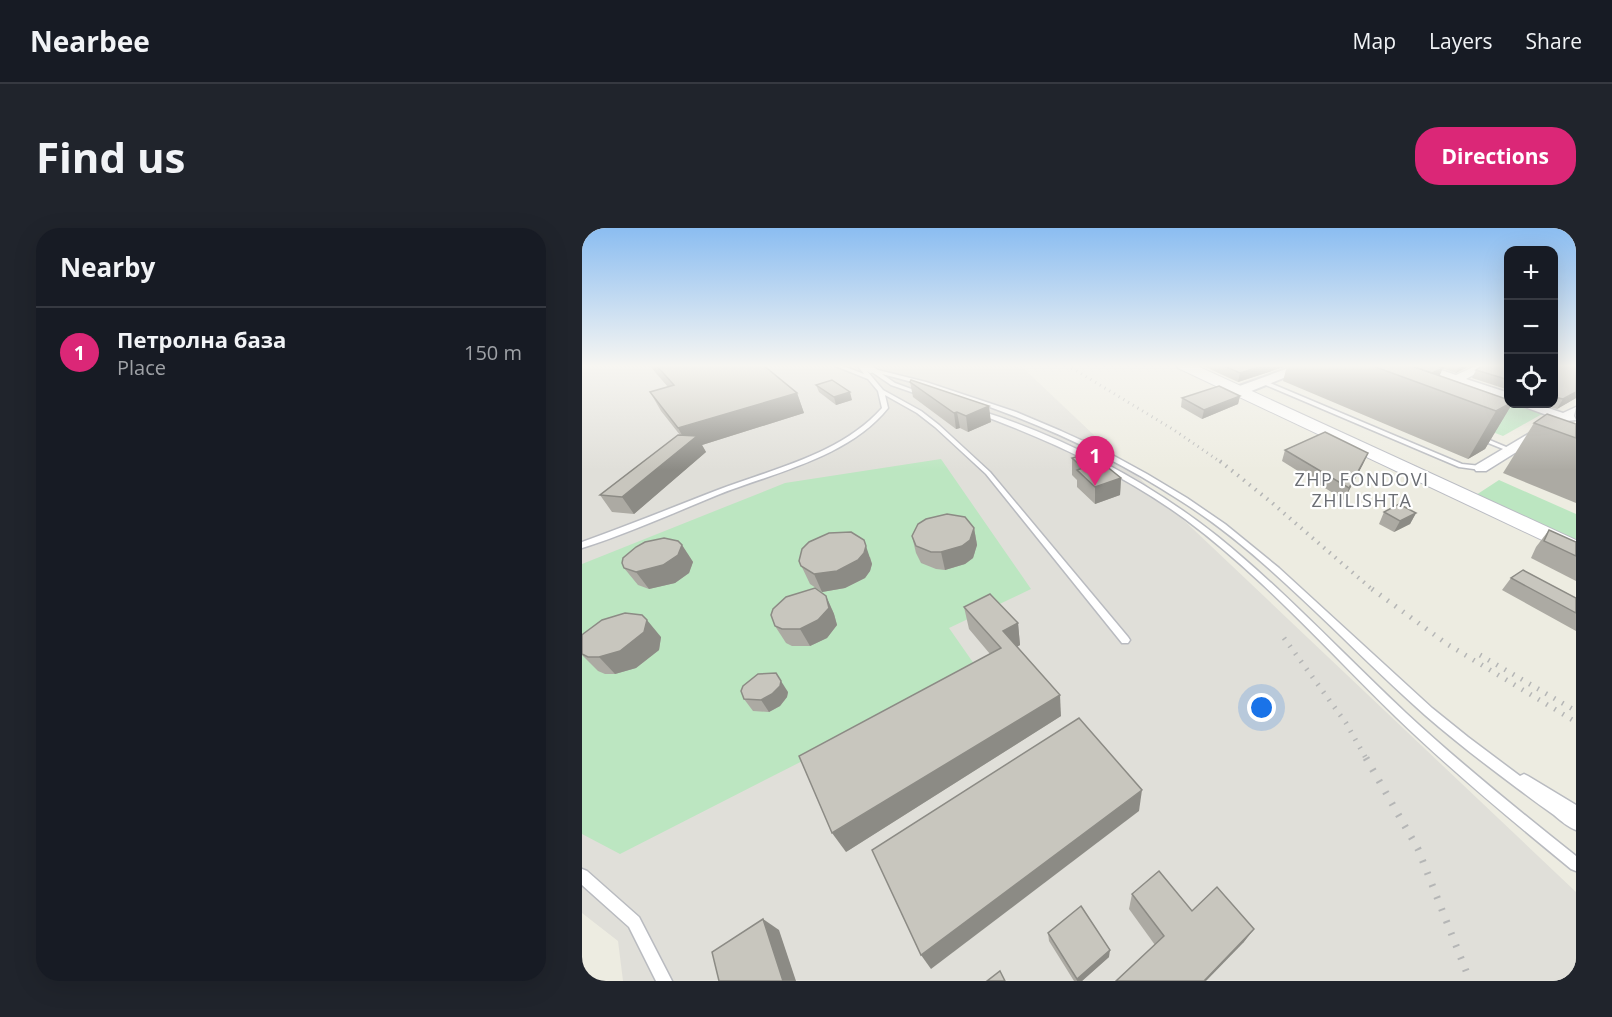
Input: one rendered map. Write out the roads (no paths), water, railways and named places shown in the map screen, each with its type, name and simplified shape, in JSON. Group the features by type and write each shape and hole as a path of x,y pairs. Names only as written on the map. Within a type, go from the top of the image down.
{"main road":[{"path":"1258,400 1576,549"}],"street":[{"path":"1538,408 1570,419"},
{"path":"1481,468 1515,452 1570,419 1576,410"}],"lane":[{"path":"582,545 818,455 857,434 880,415 885,408 883,400"},
{"path":"898,400 919,412 937,426 988,473 1125,639"},
{"path":"971,400 1059,432 1109,456 1168,490 1222,526 1288,580 1426,710 1469,746 1576,824"},
{"path":"1305,400 1455,464 1467,468 1481,468"},
{"path":"973,410 1036,433 1093,460 1135,483 1185,516 1255,574 1401,716 1470,779 1576,864"},
{"path":"1466,432 1515,452"},
{"path":"1469,746 1576,812"},
{"path":"582,876 634,922 663,981"}],"railway":[{"path":"1125,400 1222,463"},
{"path":"1220,461 1374,591"},
{"path":"1372,589 1447,644 1576,722"},
{"path":"1284,638 1346,723 1367,760"},
{"path":"1480,655 1576,711"},
{"path":"1366,758 1418,849 1470,981"}],"place":[{"name":"Петролна база","path":"1095,486"}],"district":[{"name":"ZHP FONDOVI ZHILISHTA","path":"1362,489"}]}
